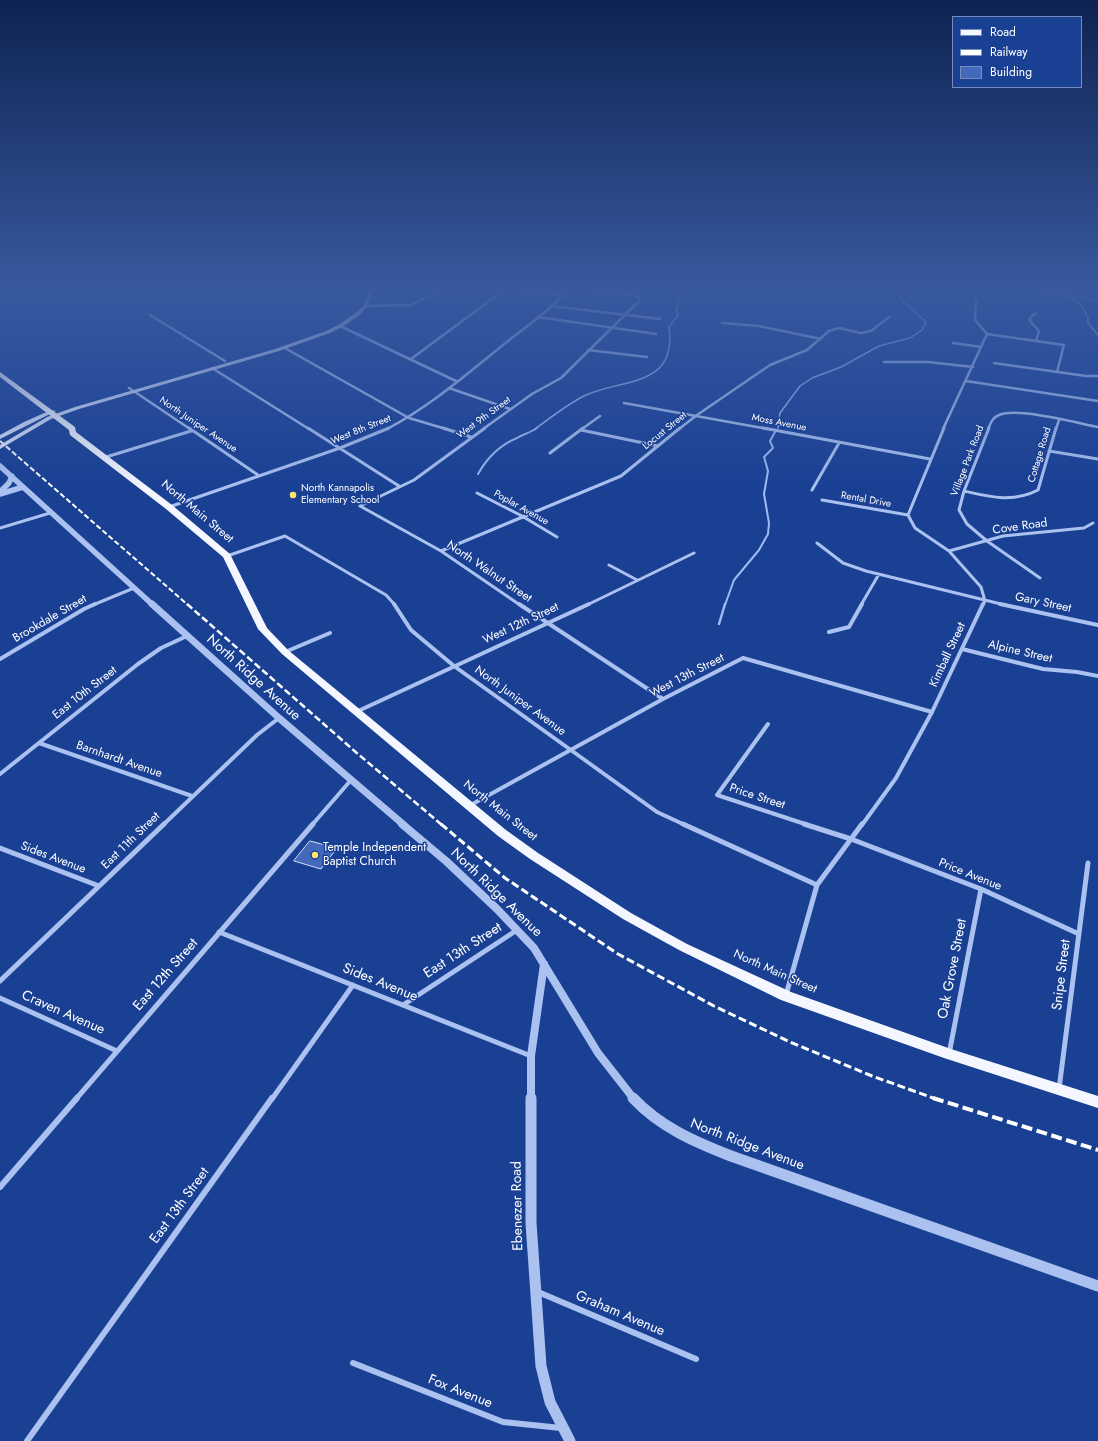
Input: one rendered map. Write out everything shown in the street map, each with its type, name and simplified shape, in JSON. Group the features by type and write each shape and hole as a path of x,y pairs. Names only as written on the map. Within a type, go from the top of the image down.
{"main road":[{"path":"0,437 50,415 246,355"},
{"path":"131,390 255,355"},
{"name":"North Main Street","path":"0,374 50,415 72,430 73,433 169,507 227,556 263,629 285,652 469,806 534,856 627,916 683,947 786,996 949,1054 1098,1102"},
{"path":"0,381 50,415"},
{"path":"0,447 50,415"}],"street":[{"path":"216,355 225,361"},
{"path":"298,355 409,418 471,437"},
{"path":"404,355 456,381"},
{"path":"412,359 417,355"},
{"name":"West 8th Street","path":"169,507 380,433 409,418 489,355"},
{"name":"West 9th Street","path":"360,506 414,480 510,409 532,394 561,378 583,355"},
{"path":"633,355 648,357"},
{"name":"Locust Street","path":"441,551 621,476 697,415 770,365 794,355"},
{"path":"978,355 930,459 908,515 915,528 949,551 981,587 984,601"},
{"path":"1057,372 1061,355"},
{"path":"884,362 901,361 949,363 973,367"},
{"path":"994,362 1057,372 1098,376"},
{"path":"212,368 399,486"},
{"path":"966,381 1098,401"},
{"path":"449,388 510,409"},
{"name":"North Juniper Avenue","path":"131,390 258,475"},
{"name":"Moss Avenue","path":"624,403 697,415 930,459"},
{"name":"Village Park Road","path":"1040,578 987,541 967,524 959,510 964,491 992,420 996,416 1014,414 1098,427"},
{"path":"550,453 600,416"},
{"name":"Cottage Road","path":"964,491 1004,498 1028,497 1038,490 1059,420"},
{"path":"106,457 191,430"},
{"path":"581,430 658,446"},
{"path":"812,490 838,442"},
{"path":"1049,451 1098,459"},
{"name":"North Ridge Avenue","path":"0,466 50,513 278,718 446,861 497,909 534,948 598,1053 626,1091 644,1110 664,1125 696,1142 731,1156 1098,1286"},
{"path":"0,493 9,483 12,476"},
{"path":"0,493 23,487"},
{"name":"Poplar Avenue","path":"477,493 522,516 557,537"},
{"name":"Rental Drive","path":"822,500 908,515"},
{"name":"North Walnut Street","path":"360,506 441,551 548,624 663,699"},
{"path":"0,528 50,513"},
{"name":"Cove Road","path":"949,551 1003,536 1084,528 1093,524"},
{"name":"North Juniper Avenue","path":"227,556 284,536 386,595 398,609 411,630 454,666 657,812 817,885"},
{"name":"Gary Street","path":"817,543 843,563 879,574 984,601 1098,625"},
{"name":"West 12th Street","path":"356,712 548,624 694,553"},
{"path":"609,565 636,580"},
{"path":"829,632 849,626 879,574"},
{"name":"Brookdale Street","path":"0,659 84,609 134,588"},
{"name":"Kimball Street","path":"786,996 817,885 896,778 932,712 984,601"},
{"path":"285,652 330,633"},
{"name":"East 10th Street","path":"0,774 138,664 161,648 187,636"},
{"name":"Alpine Street","path":"962,649 1042,669 1077,672 1098,676"},
{"name":"West 13th Street","path":"469,806 663,699 743,658 932,712"},
{"name":"East 11th Street","path":"0,981 192,796 257,735 278,718"},
{"name":"Price Street","path":"768,724 717,795 851,839"},
{"name":"Barnhardt Avenue","path":"39,743 192,796"},
{"name":"East 12th Street","path":"0,1187 351,780"},
{"name":"Price Avenue","path":"851,839 982,889 1079,934"},
{"name":"Sides Avenue","path":"0,848 99,886"},
{"name":"Snipe Street","path":"1059,1089 1088,863"},
{"name":"Oak Grove Street","path":"949,1054 982,889"},
{"name":"East 13th Street","path":"403,1005 517,930"},
{"name":"Sides Avenue","path":"219,932 531,1056"},
{"name":"Ebenezer Road","path":"544,964 531,1056 531,1223 541,1366 550,1402 570,1441"},
{"name":"East 13th Street","path":"27,1441 353,986"},
{"name":"Craven Avenue","path":"0,998 117,1051"},
{"name":"Graham Avenue","path":"536,1291 696,1359"},
{"name":"Fox Avenue","path":"352,1363 503,1422 562,1428"}],"building":[{"name":"Temple Independent Baptist Church","path":"310,841 337,848 321,869 294,861"}],"waterway":[{"path":"535,429 586,395 645,377 657,370 665,361 667,355"},
{"path":"778,428 780,413 800,386 812,378 841,367 862,355"},
{"path":"478,474 490,457 505,444 537,428"},
{"path":"725,605 734,580 759,550 768,534 769,523 764,494 768,471 764,457 773,448 770,441 775,432"},
{"path":"719,624 725,604"}],"railway":[{"path":"0,441 188,605"},
{"path":"187,604 358,754 442,825"},
{"path":"441,824 505,878 618,954 714,1006 790,1042 872,1076 935,1099"},
{"path":"935,1099 1098,1150"}],"place":[{"name":"North Kannapolis Elementary School","path":"293,495"},
{"name":"Temple Independent Baptist Church","path":"315,855"}]}
